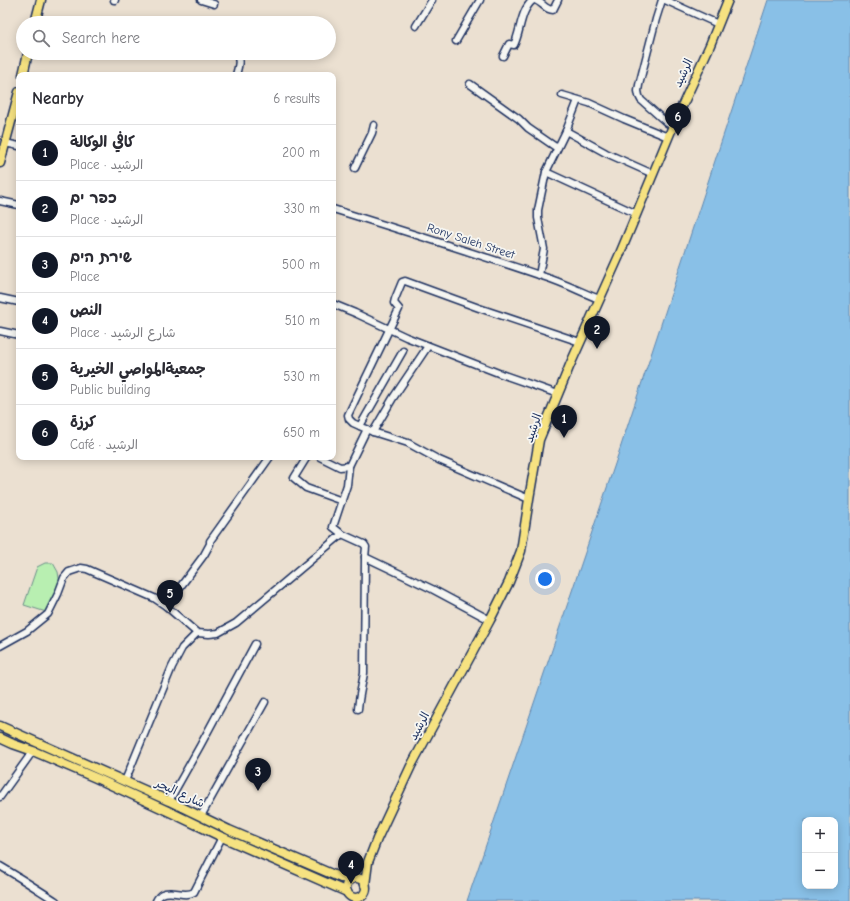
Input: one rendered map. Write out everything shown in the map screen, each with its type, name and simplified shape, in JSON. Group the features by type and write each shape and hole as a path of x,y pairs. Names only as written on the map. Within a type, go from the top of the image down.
{"main road":[{"path":"37,16 42,0"},
{"name":"الرشيد","path":"365,885 368,862 376,839 411,766 509,582 521,551 539,440 728,0"},
{"path":"24,72 26,60"},
{"path":"0,163 16,103"},
{"name":"شارع البحر","path":"0,726 125,781 229,830 341,878 354,879"},
{"name":"شارع البحر","path":"0,738 33,751 152,804 349,896"},
{"name":"الرشيد","path":"354,879 368,862"},
{"path":"354,879 361,880 365,885 361,898 349,896 346,886 349,881 354,879"}],"street":[{"path":"201,0 212,2"},
{"path":"416,26 432,0"},
{"path":"456,41 480,0"},
{"path":"502,56 509,44 514,45 524,13 530,2 537,0 549,10 553,10 558,0"},
{"path":"673,126 667,123 641,100 638,91 641,72 656,20 664,0 718,24"},
{"path":"237,72 239,60"},
{"path":"470,84 557,148"},
{"path":"562,95 589,103 624,120 668,137"},
{"path":"539,275 544,248 538,210 546,172 566,131 578,100"},
{"path":"355,168 372,133 374,125"},
{"path":"566,131 606,153 653,174"},
{"path":"5,143 16,145"},
{"path":"546,172 637,214"},
{"path":"0,201 16,204"},
{"name":"Rony Saleh Street","path":"336,210 428,238 539,275 599,299"},
{"path":"529,499 439,460 408,443 374,432 353,423 348,418 348,415 399,309 394,303 402,282 405,281 580,342"},
{"path":"0,298 16,301"},
{"path":"336,305 428,346 558,394"},
{"path":"0,331 16,334"},
{"path":"374,432 393,398 428,346"},
{"path":"360,426 402,351"},
{"path":"358,709 364,673 366,547 364,544 342,534 333,527 347,484 350,466 367,429"},
{"path":"166,606 204,555 210,541 268,460"},
{"path":"306,460 294,478 306,488 342,501"},
{"path":"326,460 340,467 350,466"},
{"path":"0,646 27,631 48,614 64,578 69,572 81,568 87,569 154,598 166,606 197,633 218,633 236,623 342,534"},
{"path":"365,557 432,589 490,620"},
{"path":"125,781 172,667 182,648 197,633"},
{"path":"169,801 255,644"},
{"path":"202,816 265,702"},
{"path":"0,797 33,751"},
{"path":"156,901 162,894 175,892 191,894 194,892 222,837"},
{"path":"0,866 14,873 56,901"}],"green space":[{"path":"45,563 53,563 58,572 60,584 46,612 24,605 37,567"}],"water":[{"path":"768,0 850,0 850,901 467,901 615,464"}],"place":[{"name":"كرزة","path":"678,136"},
{"name":"כפר ים","path":"597,349"},
{"name":"كافي الوكالة","path":"564,438"},
{"name":"جمعيةالمواصي الخيرية","path":"170,613"},
{"name":"שירת הים","path":"258,791"},
{"name":"النص","path":"351,884"}]}
